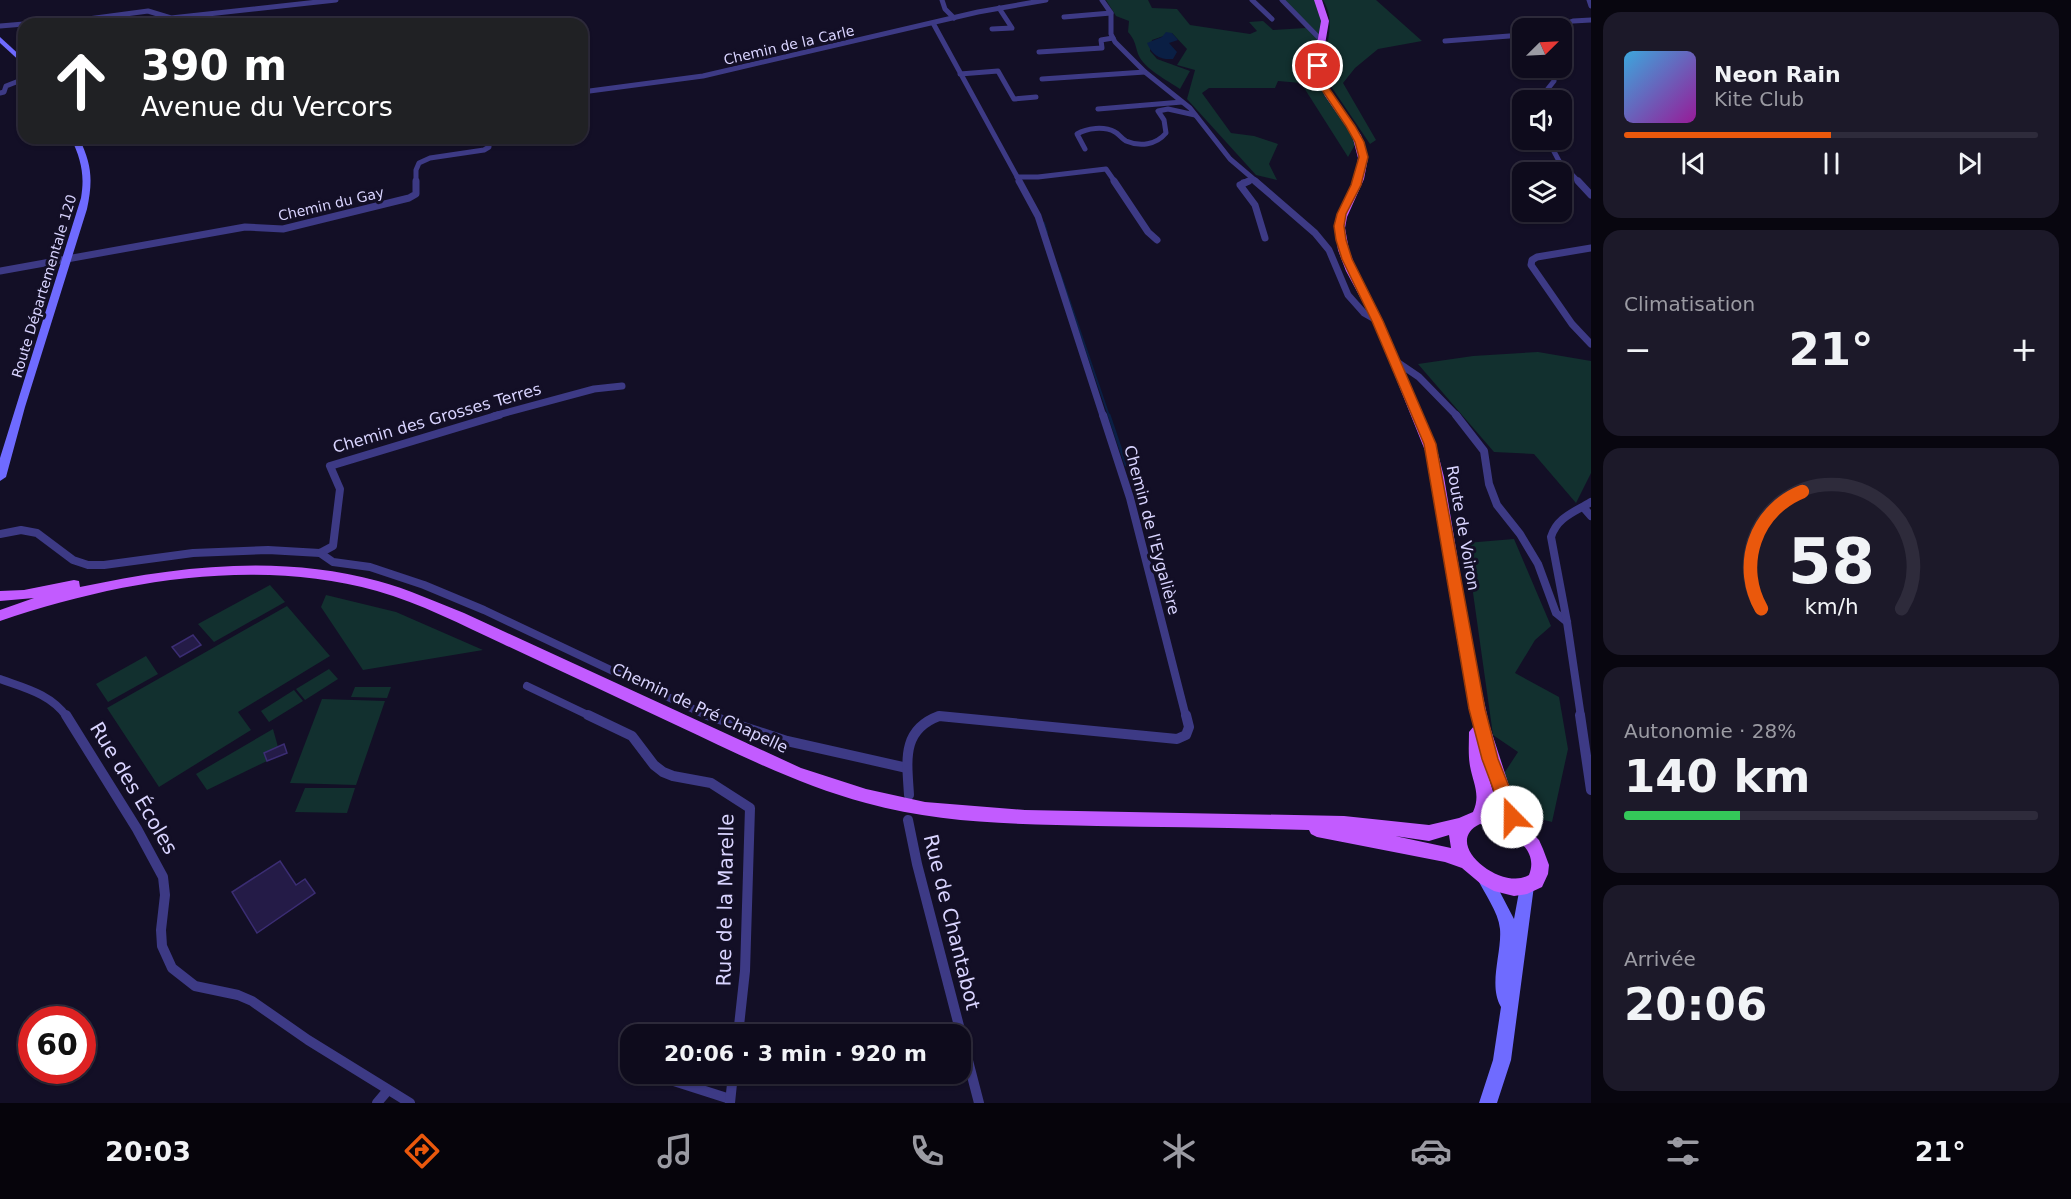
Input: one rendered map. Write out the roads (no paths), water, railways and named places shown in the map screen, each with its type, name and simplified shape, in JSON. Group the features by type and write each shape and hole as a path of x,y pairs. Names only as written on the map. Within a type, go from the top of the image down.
{"main road":[{"path":"1318,0 1326,20 1323,42"},
{"name":"Route de Voiron","path":"1323,42 1318,66 1322,84 1351,126 1360,142 1364,157 1356,185 1341,214 1339,226 1341,240 1347,259 1378,321 1430,444 1477,709 1490,759 1518,830"},
{"name":"Chemin de Pré Chapelle","path":"0,616 41,600 121,584 194,573 278,570 315,573 378,586 459,617 797,774 866,796 925,809 1025,817 1344,823 1430,833 1461,825"},
{"name":"Chemin de Pré Chapelle","path":"0,596 24,595 75,585 121,584"},
{"name":"Route de Voiron","path":"1477,709 1478,768 1487,802 1479,817"},
{"path":"1479,817 1492,818 1518,830 1535,848 1541,862 1541,871 1535,881 1526,886 1514,888 1498,884 1485,878 1466,861 1458,847 1457,836 1461,825 1469,819 1479,817"},
{"name":"Chemin de Pré Chapelle","path":"1279,822 1445,854 1466,861"}],"street":[{"path":"93,18 148,10 156,12 161,17 171,18 336,0"},
{"path":"942,0 945,9 954,18"},
{"name":"Chemin de la Carle","path":"588,91 703,76 999,8 1046,0"},
{"path":"1102,0 1111,13 1113,38 1145,72 1195,115 1230,159 1315,233 1329,250 1348,295 1364,313 1378,321"},
{"path":"1252,0 1272,19"},
{"path":"1282,0 1313,31 1317,39 1323,42"},
{"path":"1589,0 1591,6"},
{"path":"992,29 1012,28 999,8"},
{"path":"1064,17 1111,13"},
{"path":"1572,21 1591,20"},
{"name":"Chemin de l'Eygalière","path":"909,795 907,768 914,730 920,723 939,716 1167,739 1186,735 1189,727 1130,498 1038,216 933,23"},
{"path":"0,26 18,25"},
{"path":"1445,41 1512,36"},
{"path":"1039,52 1102,48 1101,40 1113,38"},
{"path":"0,39 18,57"},
{"path":"960,74 998,71 1014,99 1036,97"},
{"path":"1042,79 1145,72"},
{"path":"0,93 4,92 6,86 18,81"},
{"path":"1098,109 1182,102"},
{"path":"1085,149 1077,135 1083,130 1115,132 1118,136 1134,143 1147,144 1162,139 1166,134 1164,120 1158,111 1171,108 1183,114 1195,115"},
{"name":"Route Départementale 120","path":"0,477 83,209 89,181 86,160 78,144"},
{"name":"Chemin du Gay","path":"66,259 245,227 283,230 409,198 416,194 416,166 418,163 429,158 484,150 489,147 489,144"},
{"path":"1553,150 1559,161 1591,195"},
{"path":"1017,177 1106,169 1148,232 1157,240"},
{"path":"1253,180 1240,185 1255,205 1265,238"},
{"path":"1591,248 1537,257 1532,260 1532,265 1572,324 1591,344"},
{"path":"0,271 66,259"},
{"path":"1393,359 1419,377 1457,416 1484,451 1489,484 1497,504 1532,554 1556,613 1567,622"},
{"name":"Chemin des Grosses Terres","path":"320,553 333,546 335,535 340,489 330,466 534,404 594,389 622,386"},
{"path":"1591,516 1587,505 1562,518 1552,528 1551,537 1567,622 1591,790"},
{"path":"0,534 21,530 38,533 73,560 88,565 104,565 193,553 267,550 320,553 333,562 370,567 424,585 484,610 717,720 752,733 815,750 907,768"},
{"name":"Rue des Écoles","path":"0,679 40,694 58,704 147,845 163,877 165,894 161,930 162,946 172,968 195,986 238,995 252,1001 308,1040 410,1103"},
{"name":"Rue de la Marelle","path":"527,686 632,736 640,743 651,762 663,773 705,782 729,793 750,808 745,971 739,1024"},
{"name":"Rue de Chantabot","path":"908,820 917,864 979,1103"},
{"path":"1485,878 1505,916 1508,931 1504,973 1507,1018"},
{"path":"1488,1103 1502,1060 1507,1018 1515,980 1526,886"},
{"path":"681,1084 730,1101 732,1084"},
{"path":"377,1103 388,1089"}],"water":[{"path":"1166,32 1172,33 1178,40 1169,43 1177,52 1173,59 1157,56 1147,43 1162,37"}],"waterway":[{"path":"1044,223 1047,233"},
{"path":"1060,273 1109,416"},
{"path":"1109,415 1126,465"}]}
